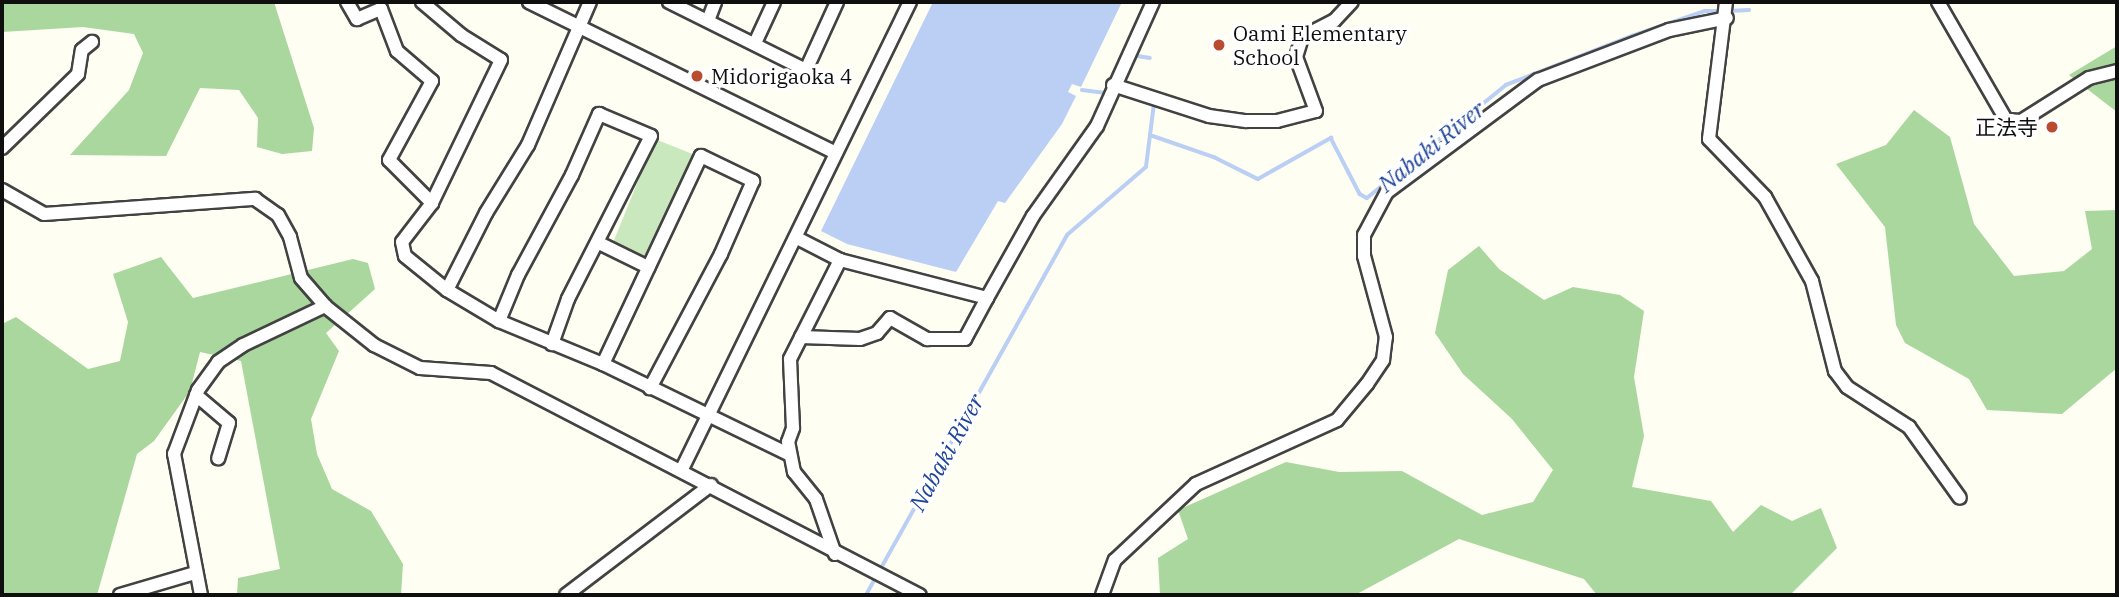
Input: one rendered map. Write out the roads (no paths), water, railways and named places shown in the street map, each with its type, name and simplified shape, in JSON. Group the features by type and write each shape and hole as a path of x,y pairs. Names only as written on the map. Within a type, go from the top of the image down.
{"street":[{"path":"347,2 357,19 381,9 397,51 432,81 389,160 432,203"},
{"path":"422,2 461,35 501,60 432,203 401,249 447,290 499,321 603,364 710,419 788,454"},
{"path":"529,2 836,153"},
{"path":"447,290 486,213 528,145 590,2"},
{"path":"669,2 709,18 807,69 837,2"},
{"path":"709,18 715,2"},
{"path":"756,41 774,2"},
{"path":"682,469 710,419 910,2"},
{"path":"801,337 860,339 877,333 890,318 927,339 965,339 1033,216 1097,126 1113,85 1153,2"},
{"path":"1113,85 1233,119 1277,121 1316,111 1296,57 1302,37 1334,21 1352,2"},
{"path":"1726,2 1727,18 1709,139 1765,197 1812,281 1835,371 1847,387 1909,427 1960,498"},
{"path":"1938,2 2006,120 2021,121 2089,78 2117,71"},
{"path":"1102,595 1115,560 1196,484 1337,420 1367,384 1383,360 1386,337 1364,257 1364,235 1387,192 1538,80 1669,30 1727,18"},
{"path":"2,148 78,74 82,50 92,42"},
{"path":"499,321 517,275 572,175 599,114 651,136 568,299 552,344"},
{"path":"603,364 648,267 666,237 701,156 753,181 721,254 650,387"},
{"path":"2,190 44,214 106,206 255,200 278,215 290,237 301,278 325,306 374,345 407,363 491,373 682,469 835,554 920,595"},
{"path":"797,238 840,260 987,298"},
{"path":"598,243 648,267"},
{"path":"835,554 816,499 794,472 788,454 793,428 790,359 840,260"},
{"path":"201,595 195,573 184,489 174,454 196,395 218,362 243,345 325,306"},
{"path":"196,395 229,423 218,458"},
{"path":"566,595 711,485"},
{"path":"120,595 195,573"}],"water":[{"path":"933,2 1122,2 1081,87 1072,84 1068,92 1076,96 1062,124 1005,203 998,201 956,272 847,244 821,231"}],"waterway":[{"name":"Nabaki River","path":"1729,11 1749,10"},
{"name":"Nabaki River","path":"1153,136 1214,157 1258,179 1331,138 1360,194 1367,198 1506,85 1632,36 1705,11 1722,11"},
{"path":"1131,55 1150,58"},
{"path":"1082,90 1105,93 1108,87"},
{"name":"Nabaki River","path":"866,595 1067,235 1146,167 1154,104"}],"place":[{"name":"Oami Elementary School","path":"1219,45"},
{"name":"Midorigaoka 4","path":"697,76"},
{"name":"正法寺","path":"2052,127"}]}
